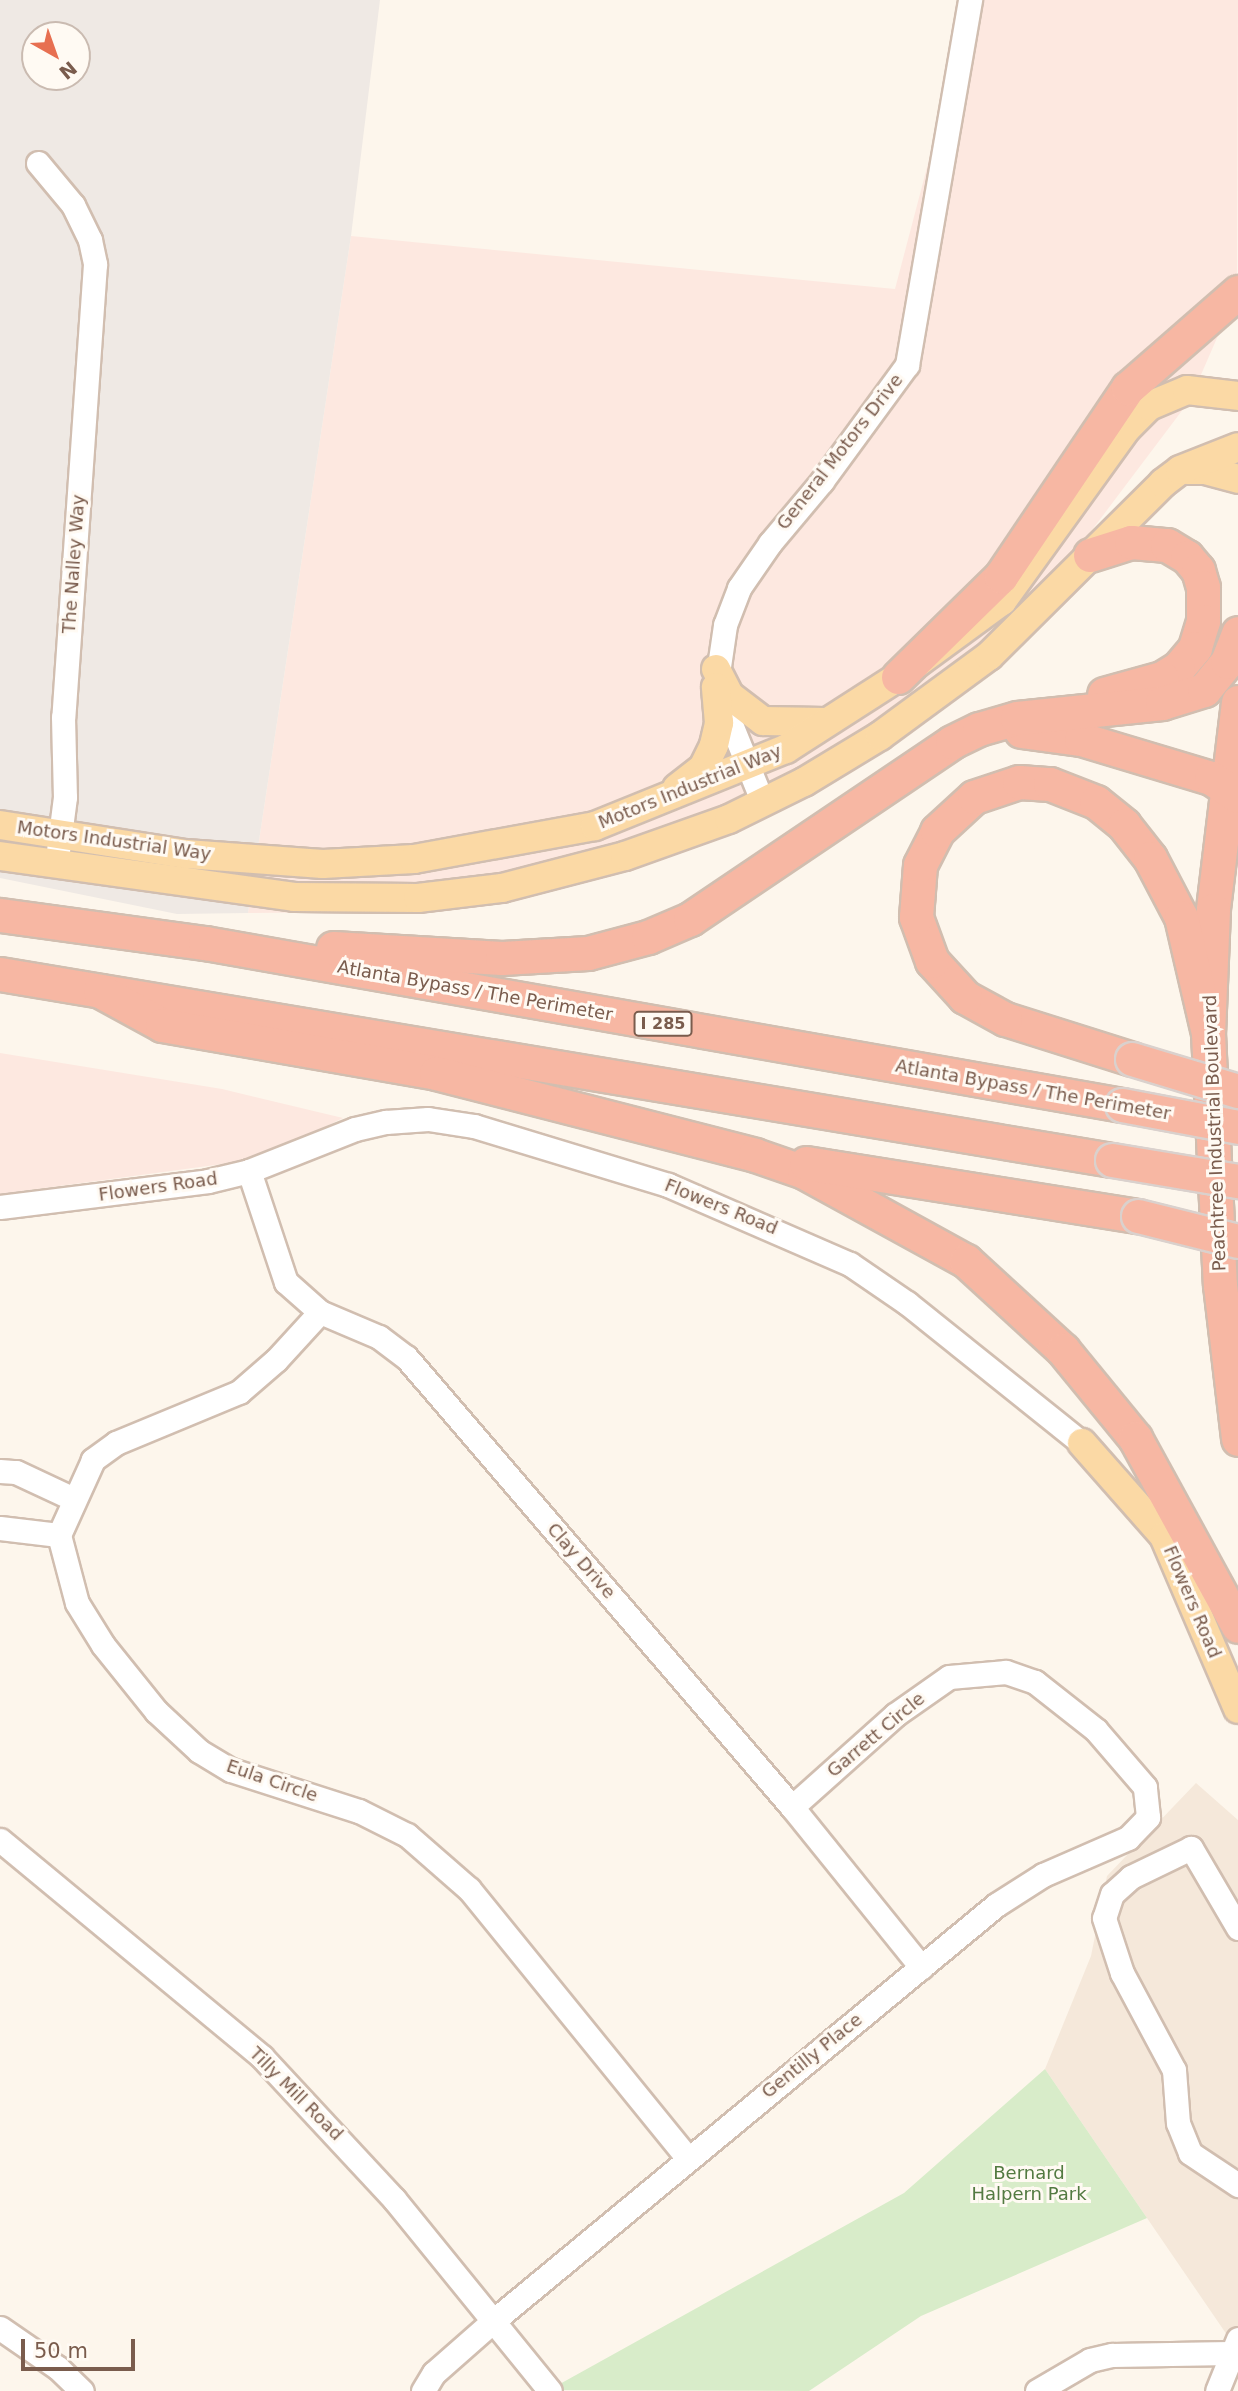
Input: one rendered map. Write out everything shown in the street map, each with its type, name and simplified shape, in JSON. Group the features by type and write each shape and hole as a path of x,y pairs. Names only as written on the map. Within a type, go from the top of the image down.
{"highway":[{"path":"898,677 1001,576 1128,388 1238,292"},
{"path":"205,943 502,958 588,953 648,937 690,919 952,743 1017,718 1162,678 1178,668 1195,648 1203,621 1203,587 1198,570 1187,557 1150,542 1115,544 1090,555"},
{"path":"1017,718 1189,697 1205,690 1227,662 1238,634"},
{"name":"Peachtree Industrial Boulevard","path":"1238,702 1232,790 1213,910 1208,1032 1220,1285 1238,1438"},
{"path":"907,774 970,744 1022,731 1081,739 1232,790"},
{"path":"1208,1032 1181,917 1150,858 1124,825 1096,802 1050,783 1019,782 974,797 942,825 920,865 916,917 932,961 965,997 993,1013 1238,1091"},
{"name":"Atlanta Bypass / The Perimeter","path":"0,915 205,943 1238,1127"},
{"path":"0,974 1238,1181"},
{"path":"100,991 162,1025 436,1073 755,1155 804,1172 966,1261 1053,1340 1135,1438 1238,1626"},
{"path":"755,1155 1139,1216 1238,1241"}],"main road":[{"name":"Motors Industrial Way","path":"0,825 186,854 352,863 502,846 595,826 746,767 828,722 898,677 1002,601 1127,428 1149,406 1187,390 1238,396"},
{"name":"Motors Industrial Way","path":"0,856 294,897 418,898 502,888 625,856 763,803 880,736 957,683 1020,628 1147,497 1180,470 1238,447"},
{"path":"1180,470 1205,470 1238,479"},
{"path":"716,678 729,695 762,721 828,722"},
{"path":"660,802 703,768 719,723 716,678"},
{"name":"Flowers Road","path":"1082,1443 1164,1536 1238,1709"}],"street":[{"name":"General Motors Drive","path":"716,678 725,625 739,589 907,365 970,0"},
{"name":"The Nalley Way","path":"38,163 73,205 90,240 95,264 63,717 65,797 56,864"},
{"path":"716,678 746,767 763,803"},
{"name":"Flowers Road","path":"0,1206 171,1187 248,1171 355,1129 428,1119 491,1130 668,1185 849,1264 907,1303 1082,1443"},
{"name":"Clay Drive","path":"248,1171 286,1282 320,1312 379,1337 406,1357 792,1807 921,1967"},
{"path":"0,1528 59,1535 93,1460 116,1443 239,1392 276,1360 320,1312"},
{"path":"0,1471 16,1472 74,1499"},
{"name":"Eula Circle","path":"59,1535 77,1603 103,1645 156,1711 199,1751 231,1770 359,1811 408,1835 469,1889 688,2158"},
{"name":"Garrett Circle","path":"792,1807 895,1715 949,1677 996,1672 1035,1682 1096,1730 1144,1787 1148,1817"},
{"name":"Gentilly Place","path":"423,2391 434,2373 492,2322 996,1905 1043,1875 1128,1838 1148,1817"},
{"name":"Tilly Mill Road","path":"0,1840 262,2057 385,2189 550,2391"},
{"path":"1238,1928 1191,1848 1131,1877 1112,1894 1104,1918 1122,1973 1174,2070 1178,2123 1190,2153 1238,2185"},
{"path":"0,2328 58,2368 82,2391"},
{"path":"1037,2391 1090,2360 1112,2355 1234,2346 1217,2391"}],"shaded area":[{"path":"0,0 380,0 351,236 248,913 177,914 0,878"},
{"path":"971,0 1238,0 1237,292 1190,400 1049,587 939,699 745,829 434,911 248,913 351,236 895,289"},
{"path":"0,1053 222,1089 343,1118 260,1159 0,1194"},
{"path":"1196,1783 1238,1820 1238,2351 1045,2069 1091,1956 1107,1876"}],"green space":[{"name":"Bernard Halpern Park","path":"1045,2069 1147,2218 921,2316 809,2391 549,2390 904,2193"}]}
